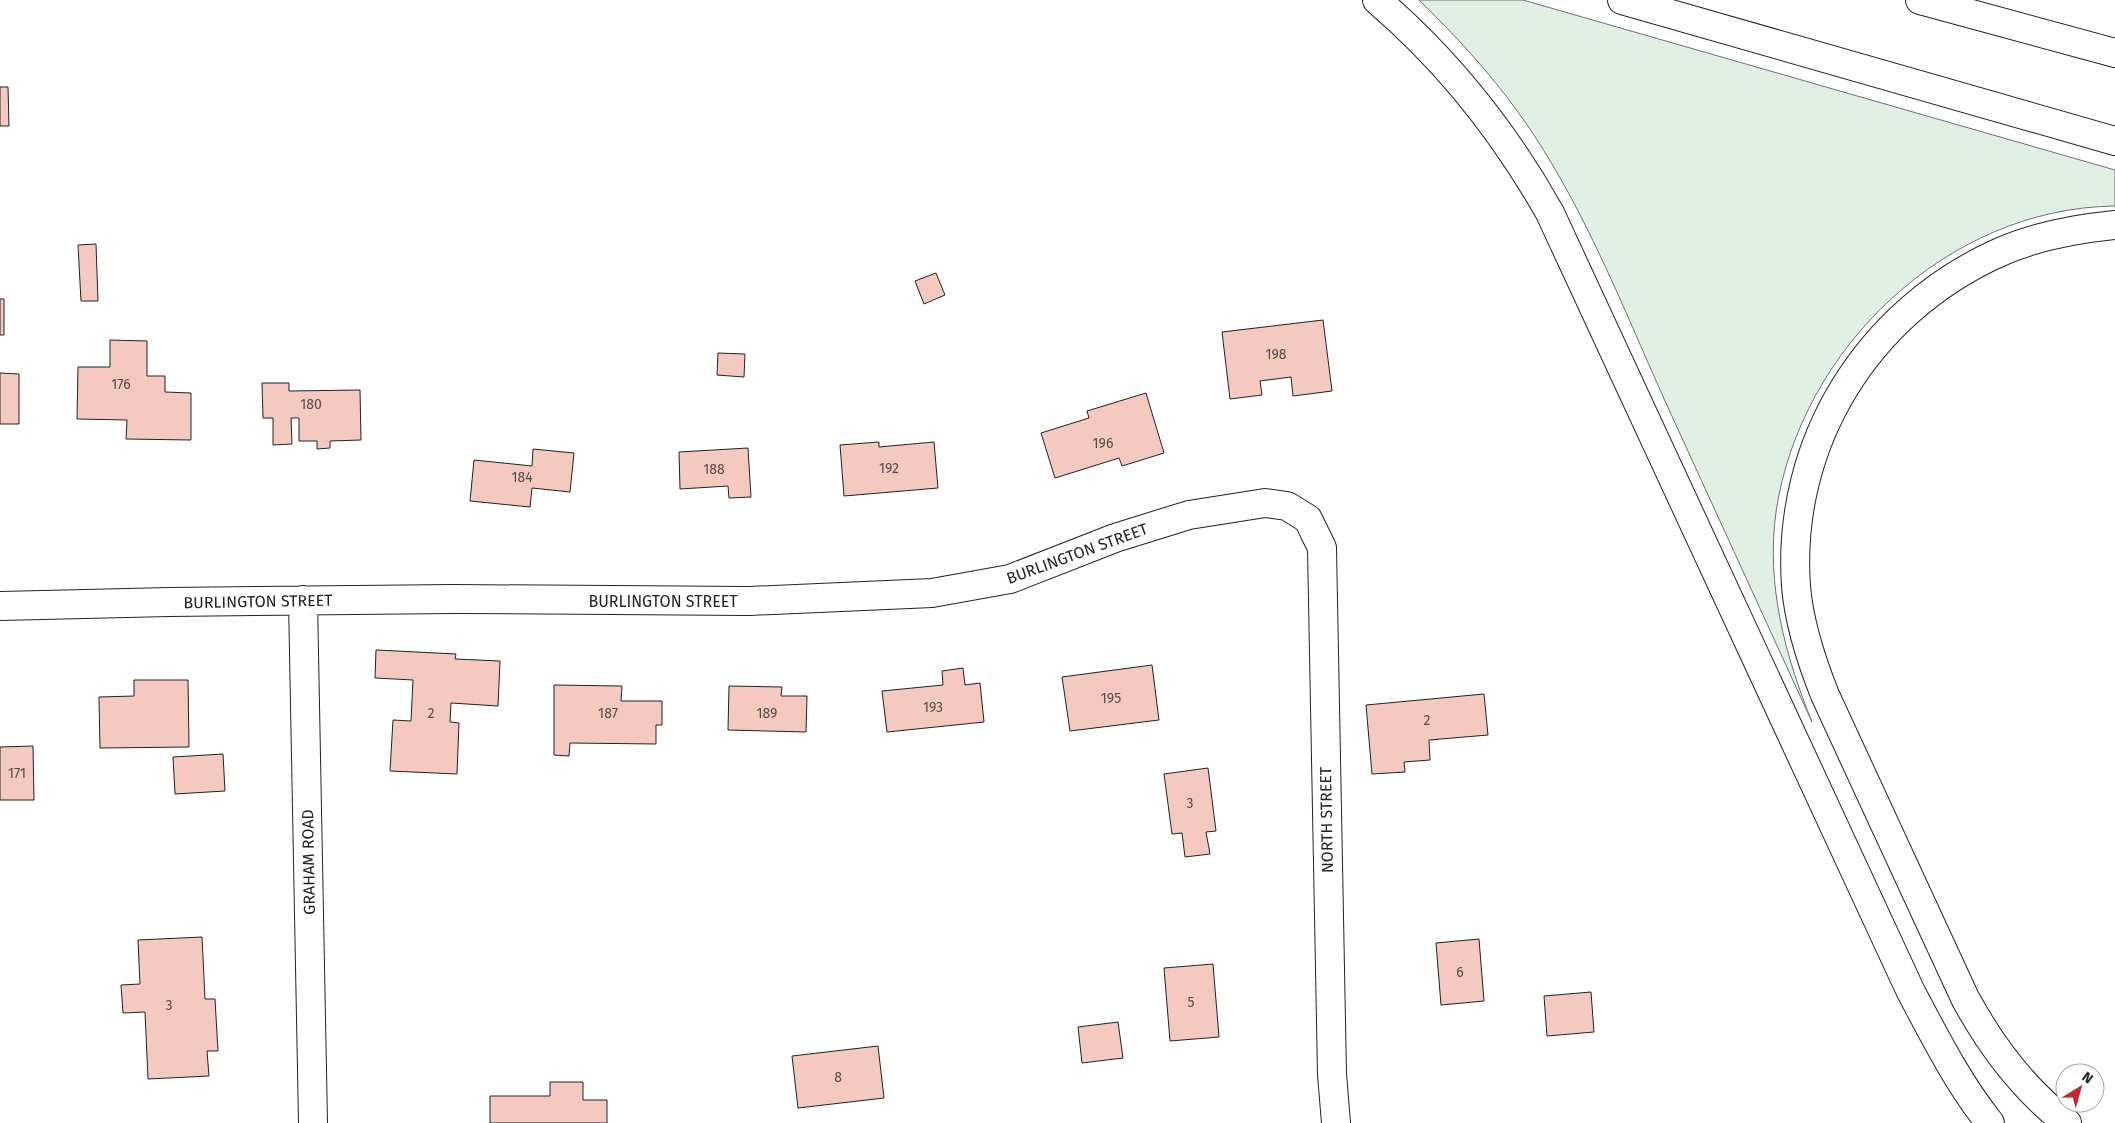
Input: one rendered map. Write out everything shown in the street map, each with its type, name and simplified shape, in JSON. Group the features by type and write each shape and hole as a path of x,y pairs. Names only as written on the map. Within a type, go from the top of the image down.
{"main road":[{"path":"1377,0 1444,65 1487,117 1514,154 1550,213 1911,992 1952,1068 1990,1123"},
{"path":"1622,0 2115,141"},
{"path":"1920,0 2115,53"},
{"path":"2067,1123 2038,1099 2016,1075 1981,1028 1965,998 1829,704 1814,668 1799,610 1796,586 1797,534 1799,510 1811,460 1831,412 1858,367 1891,327 1910,308 1953,277 2000,252 2055,234 2115,225"},
{"name":"BURLINGTON STREET","path":"0,606 303,600 749,602 932,593 1010,579 1115,538 1189,515 1265,503 1287,506 1308,519"},
{"name":"NORTH STREET","path":"1308,519 1322,548 1332,1045 1336,1123"},
{"name":"GRAHAM ROAD","path":"303,600 313,1123"}],"green space":[{"path":"1419,0 1523,0 2115,170 2115,206 2053,213 1995,232 1940,261 1891,299 1850,344 1815,396 1791,452 1776,512 1774,539 1776,593 1780,619 1802,697 1812,722 1665,401 1616,289 1581,216 1541,145 1507,97 1471,54"}],"building":[{"path":"0,87 8,87 9,126 0,126"},
{"path":"96,244 98,301 81,301 78,245"},
{"path":"936,273 945,295 924,304 915,281"},
{"path":"0,299 4,299 4,335 0,335"},
{"path":"1323,320 1332,391 1293,396 1291,377 1260,381 1262,395 1230,399 1222,332"},
{"path":"110,340 147,341 147,376 165,376 165,392 191,393 191,440 126,439 127,420 77,419 78,367 110,367"},
{"path":"718,353 745,354 744,377 717,375"},
{"path":"0,373 19,374 19,424 0,424"},
{"path":"262,383 289,383 289,391 360,390 361,440 330,441 330,448 317,449 317,441 299,441 299,418 291,418 292,444 273,445 273,418 263,418"},
{"path":"1146,393 1164,453 1122,466 1119,458 1055,478 1041,433 1089,418 1087,411"},
{"path":"879,442 879,447 934,442 938,488 844,496 840,445"},
{"path":"748,448 751,497 729,498 728,486 680,489 679,452"},
{"path":"533,449 574,453 570,492 532,488 530,507 470,501 474,460 532,466"},
{"path":"376,650 456,654 455,659 500,661 498,706 451,703 450,722 459,723 457,774 390,771 393,720 411,721 413,680 375,678"},
{"path":"1152,665 1159,720 1070,731 1062,677"},
{"path":"963,668 965,685 980,683 984,722 887,732 882,691 943,685 942,671"},
{"path":"134,680 188,680 189,747 100,748 99,697 134,696"},
{"path":"554,685 622,686 621,701 662,701 662,725 656,725 656,744 570,743 569,756 554,755"},
{"path":"729,686 782,687 781,696 807,696 806,732 728,730"},
{"path":"1484,694 1488,735 1429,740 1430,760 1404,762 1405,772 1372,774 1366,705"},
{"path":"33,746 34,800 0,800 0,747"},
{"path":"223,754 225,791 175,794 173,757"},
{"path":"1208,768 1216,831 1206,832 1210,854 1185,857 1182,833 1172,834 1164,774"},
{"path":"202,937 205,999 215,999 218,1051 207,1051 209,1076 148,1079 145,1012 123,1013 121,985 140,984 138,940"},
{"path":"1479,939 1484,1001 1441,1005 1436,943"},
{"path":"1213,964 1219,1037 1170,1041 1164,968"},
{"path":"1591,992 1594,1032 1547,1036 1544,996"},
{"path":"1118,1022 1123,1058 1082,1063 1078,1027"},
{"path":"878,1046 884,1098 798,1108 792,1056"},
{"path":"550,1082 583,1082 583,1100 607,1100 607,1123 490,1123 490,1096 550,1096"}]}
